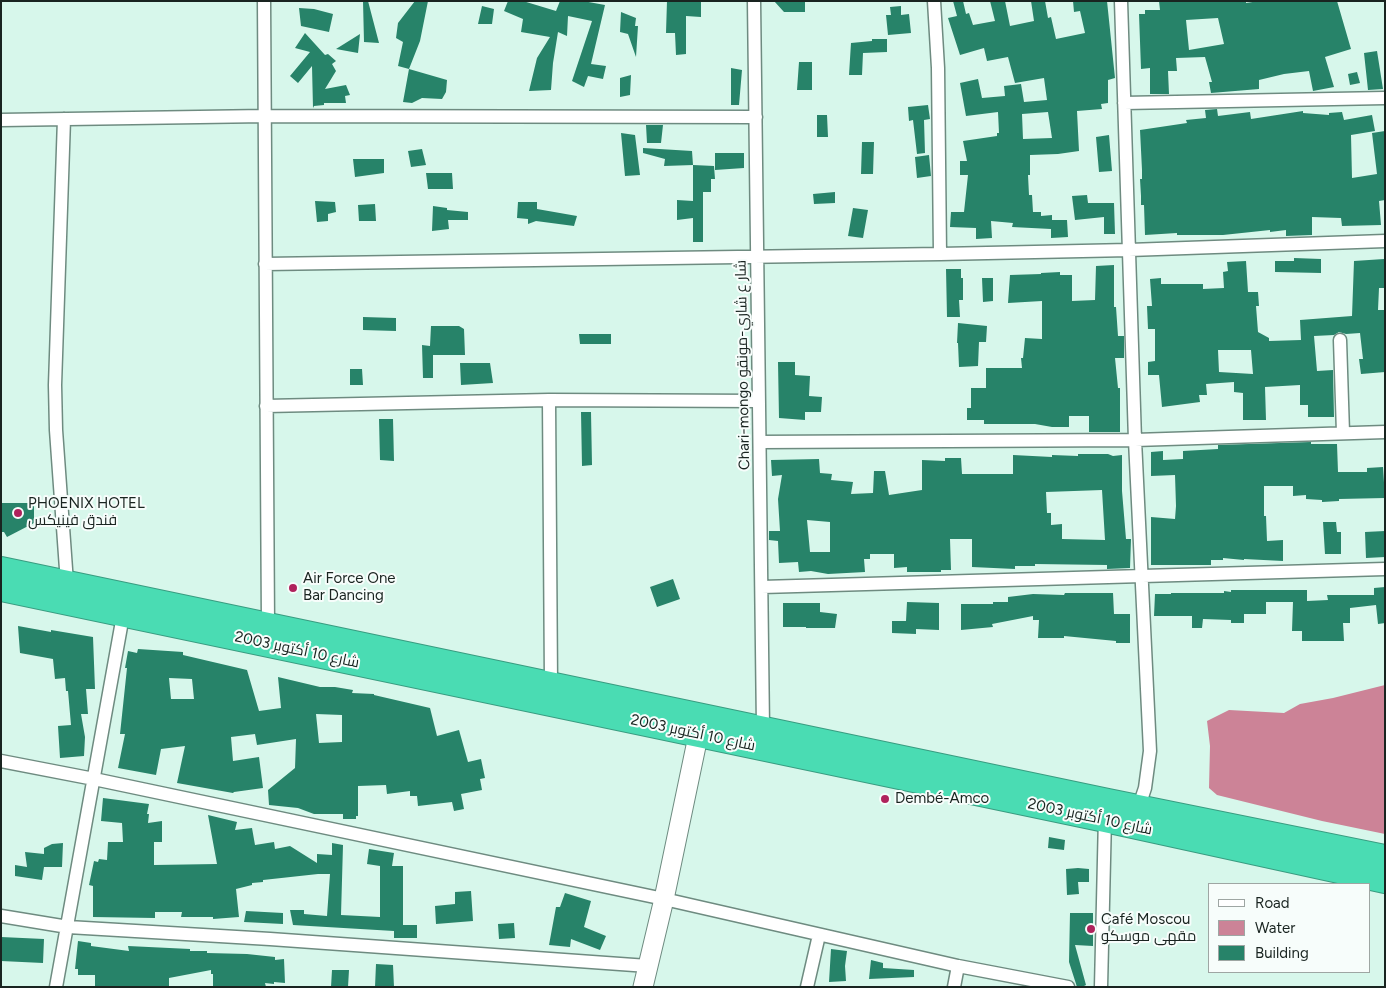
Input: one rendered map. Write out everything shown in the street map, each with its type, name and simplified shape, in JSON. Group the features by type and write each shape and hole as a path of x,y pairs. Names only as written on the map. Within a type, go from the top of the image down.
{"highway":[{"name":"شارع 10 أكتوبر 2003","path":"1,569 67,583 125,605 1106,810 1385,857"},
{"name":"شارع 10 أكتوبر 2003","path":"1,589 268,625 551,684 701,725 763,728 1106,810"},
{"name":"شارع 10 أكتوبر 2003","path":"1135,816 1385,881"}],"street":[{"path":"264,1 268,625"},
{"name":"Chari-mongo شار ع شاري-مونقو","path":"754,1 763,728"},
{"path":"934,1 938,68 940,254"},
{"path":"1121,1 1135,440 1150,751 1146,788 1135,816"},
{"path":"1124,103 1385,98"},
{"path":"1,120 266,116 756,117"},
{"path":"64,119 56,412 67,583"},
{"path":"265,264 940,254 1129,250 1385,241"},
{"path":"1340,340 1343,433"},
{"path":"266,406 549,400 759,401"},
{"path":"549,400 551,684"},
{"path":"760,442 1135,440 1385,432"},
{"path":"762,587 1385,569"},
{"path":"56,987 125,605"},
{"path":"643,987 701,725"},
{"path":"1,760 664,899 958,966 1068,987"},
{"path":"1101,987 1106,810"},
{"path":"1,916 68,927 270,939 648,966"},
{"path":"807,987 819,935"},
{"path":"954,987 958,966"}],"water":[{"path":"1385,685 1385,834 1322,821 1217,795 1209,788 1210,746 1207,721 1229,710 1284,713 1300,704"}],"building":[{"path":"363,1 368,1 379,43 364,42"},
{"path":"415,1 428,1 420,41 409,69 398,66 403,42 396,38 398,23"},
{"path":"508,1 523,1 556,11 560,1 583,1 605,5 591,64 606,66 603,79 588,76 584,87 572,81 592,21 568,16 567,36 558,32 551,90 529,91 537,58 550,37 521,32 523,19 504,11"},
{"path":"667,1 701,1 701,17 686,16 686,54 676,55 675,33 666,33"},
{"path":"774,1 805,1 805,12 784,12"},
{"path":"953,1 963,1 966,14 969,13 973,25 995,21 990,1 1005,1 1010,26 1034,21 1031,1 1045,1 1048,18 1051,17 1056,39 1085,33 1080,11 1074,12 1073,1 1107,1 1115,78 1108,80 1108,103 1101,104 1102,109 1077,111 1079,151 1030,155 1029,195 1032,195 1033,212 1041,212 1041,216 1052,215 1052,220 1067,220 1068,237 1051,238 1051,229 1012,227 1013,223 991,221 992,238 976,239 976,228 950,227 951,212 964,212 968,175 960,175 960,161 967,161 963,141 997,136 997,133 999,133 998,112 966,116 960,83 978,79 982,98 1005,96 1004,86 1021,84 1024,102 1047,100 1044,78 1015,83 1008,57 987,61 984,48 960,55 948,18 957,16","holes":["1048,112 1052,138 1023,139 1022,114"]},
{"path":"1159,1 1246,1 1246,3 1259,1 1337,1 1351,49 1325,57 1334,87 1313,91 1309,71 1259,80 1259,89 1211,93 1209,82 1212,82 1205,57 1176,58 1177,71 1168,71 1169,94 1150,94 1150,68 1141,69 1139,14 1145,14 1145,10 1160,10","holes":["1218,18 1224,44 1189,50 1186,20"]},
{"path":"482,6 494,9 492,24 478,24"},
{"path":"901,6 901,15 909,14 911,33 888,35 886,15 891,15 890,7"},
{"path":"299,8 314,9 333,14 329,32 301,26"},
{"path":"621,12 636,18 635,26 638,26 636,57 628,34 620,32"},
{"path":"305,33 325,55 328,54 336,61 332,64 336,71 325,89 346,85 350,95 345,96 346,103 324,103 324,105 314,106 313,108 312,66 298,83 290,76 310,52 295,48"},
{"path":"360,34 358,53 336,49"},
{"path":"872,39 887,39 887,52 863,53 862,75 849,75 851,43 872,41"},
{"path":"1377,51 1383,89 1368,90 1364,53"},
{"path":"799,62 812,62 812,90 797,90"},
{"path":"731,68 742,70 739,105 731,105"},
{"path":"409,69 447,80 446,92 442,99 422,98 412,103 403,102"},
{"path":"1357,72 1360,83 1350,85 1348,74"},
{"path":"631,75 630,95 620,97 620,78"},
{"path":"928,105 930,119 924,120 925,153 917,154 913,120 909,121 908,107"},
{"path":"1217,109 1218,116 1250,112 1251,119 1303,111 1303,113 1329,115 1329,113 1342,112 1344,120 1372,115 1375,131 1351,135 1352,178 1377,174 1372,133 1385,131 1385,200 1379,201 1381,225 1342,226 1341,218 1312,217 1312,235 1286,236 1286,230 1270,232 1270,230 1223,235 1177,235 1177,233 1145,235 1144,205 1141,205 1140,130 1187,123 1186,120 1206,118 1205,110"},
{"path":"817,115 827,115 828,137 817,137"},
{"path":"646,125 663,125 661,143 647,143"},
{"path":"621,133 635,135 640,175 625,176"},
{"path":"1109,135 1112,171 1099,172 1096,137"},
{"path":"862,142 874,142 873,174 861,174"},
{"path":"643,148 692,151 693,165 664,166 665,159 643,153"},
{"path":"422,149 426,165 411,167 408,151"},
{"path":"715,153 744,153 744,168 715,170"},
{"path":"929,155 931,176 917,178 915,157"},
{"path":"353,159 384,159 384,173 355,177"},
{"path":"693,165 714,166 715,179 711,179 711,192 703,192 703,242 693,242 693,218 677,220 677,200 693,201"},
{"path":"426,173 452,173 453,189 428,189"},
{"path":"835,192 835,203 814,204 813,194"},
{"path":"1087,195 1088,203 1114,203 1115,234 1104,234 1104,217 1075,220 1072,196"},
{"path":"315,201 335,202 336,212 328,214 328,221 317,222"},
{"path":"518,202 537,202 537,209 577,216 574,226 536,221 528,224 528,219 517,218"},
{"path":"375,204 376,221 359,221 358,205"},
{"path":"433,206 447,208 447,210 468,212 468,220 448,220 449,229 432,231"},
{"path":"853,208 868,210 863,238 848,236"},
{"path":"1294,258 1321,259 1321,273 1275,272 1275,261 1294,261"},
{"path":"1384,259 1385,288 1379,288 1378,310 1385,310 1385,372 1361,374 1359,359 1363,359 1360,333 1346,334 1339,332 1334,335 1314,336 1317,371 1333,370 1334,417 1308,417 1308,405 1300,405 1300,385 1265,387 1266,420 1243,420 1243,393 1234,392 1234,382 1206,384 1207,395 1199,395 1200,402 1162,407 1159,375 1148,375 1148,362 1155,361 1155,329 1148,329 1147,306 1152,306 1150,279 1161,278 1161,284 1203,284 1203,289 1224,288 1223,272 1228,271 1227,262 1246,261 1248,292 1258,292 1259,306 1256,306 1258,332 1269,338 1269,341 1301,340 1300,320 1352,316 1354,261","holes":["1218,350 1251,350 1253,374 1219,372"]},
{"path":"1114,265 1114,307 1116,307 1118,336 1124,336 1124,358 1115,358 1118,388 1120,388 1120,432 1089,432 1089,416 1069,416 1069,427 1035,424 984,424 984,420 967,420 967,408 971,408 971,388 986,388 986,368 1022,368 1021,358 1023,358 1025,338 1042,339 1042,301 1008,303 1010,275 1060,272 1060,275 1072,275 1072,301 1095,300 1096,266"},
{"path":"946,269 961,269 963,300 959,300 960,317 947,317"},
{"path":"982,278 993,278 993,301 983,302"},
{"path":"363,317 396,318 396,331 363,330"},
{"path":"958,323 987,326 986,342 979,342 978,366 959,367"},
{"path":"431,326 459,326 464,329 465,355 433,355 433,378 423,378 422,345 430,346"},
{"path":"579,334 611,334 611,344 580,344"},
{"path":"778,362 795,362 795,375 810,376 809,396 822,397 821,412 805,412 805,420 779,418"},
{"path":"460,363 490,363 493,383 461,385"},
{"path":"350,369 362,369 363,385 350,385"},
{"path":"581,412 591,412 592,465 582,466"},
{"path":"379,419 393,419 394,461 380,460"},
{"path":"1311,442 1311,444 1337,444 1338,472 1367,472 1367,468 1383,467 1385,498 1339,499 1339,501 1322,502 1322,500 1306,499 1306,495 1293,496 1293,486 1264,486 1264,516 1266,516 1267,541 1283,540 1283,561 1223,558 1223,560 1211,560 1211,565 1151,565 1151,517 1175,519 1176,506 1175,475 1151,476 1151,452 1163,451 1163,460 1183,459 1183,451 1218,449 1218,445"},
{"path":"1078,454 1122,455 1122,491 1126,539 1131,539 1130,568 1107,569 1107,565 1035,564 1035,566 1015,566 1015,569 972,567 972,539 950,539 951,570 941,570 941,572 907,572 907,567 894,568 894,554 870,554 870,559 864,559 865,572 828,574 811,571 799,572 798,562 779,563 778,541 769,540 769,531 780,531 778,499 782,475 772,476 771,460 819,459 820,473 832,474 831,480 853,482 851,494 873,493 874,471 885,471 889,495 922,490 922,460 945,461 945,458 961,458 962,474 1013,474 1013,455 1078,456","holes":["1102,490 1105,540 1062,539 1062,524 1051,525 1051,513 1047,513 1046,492","807,520 830,522 830,552 810,552"]},
{"name":"PHOENIX HOTEL فندق فينيكس","path":"1,503 34,503 34,523 7,537 4,532 1,532"},
{"path":"1323,522 1336,522 1337,532 1341,532 1341,554 1325,554"},
{"path":"1385,531 1385,557 1366,558 1365,532"},
{"path":"673,579 680,599 657,607 650,587"},
{"path":"1385,587 1385,623 1378,624 1376,605 1350,608 1350,623 1343,623 1344,641 1302,641 1302,631 1292,631 1293,602 1266,602 1266,614 1244,614 1244,623 1231,623 1231,620 1203,619 1202,628 1192,628 1192,616 1154,616 1155,594 1224,593 1224,591 1231,592 1231,590 1307,590 1307,601 1328,600 1327,595 1374,595 1374,588"},
{"path":"1065,593 1113,593 1114,614 1130,614 1130,643 1064,636 1064,638 1038,638 1039,620 1033,620 1033,616 992,624 993,627 961,630 961,604 993,604 993,602 1008,602 1008,597 1033,594 1064,595"},
{"path":"907,602 939,603 939,630 916,629 916,634 892,633 892,621 906,621"},
{"path":"783,603 820,603 820,612 837,614 835,628 783,627"},
{"path":"18,626 93,637 95,689 86,689 88,714 81,714 85,737 84,756 60,758 58,726 71,725 65,678 55,679 53,659 20,653"},
{"path":"138,649 183,652 183,655 247,670 259,711 281,708 278,677 320,687 353,690 352,693 374,694 430,708 437,736 459,730 468,762 481,759 485,778 480,779 482,790 461,794 464,809 454,811 452,802 418,806 417,796 410,796 410,791 387,794 386,785 358,786 358,816 356,816 356,819 343,819 343,814 314,814 298,808 269,805 268,790 295,768 296,739 257,745 255,734 231,737 233,761 259,757 263,788 233,793 177,783 185,746 161,749 156,775 118,768 125,734 120,734 127,668 125,668 128,651 137,653","holes":["169,678 192,679 194,699 171,699","316,714 342,715 342,742 319,743"]},
{"path":"103,798 149,804 148,823 162,821 162,842 154,842 154,865 217,864 208,815 237,822 235,830 252,828 255,845 274,842 275,849 290,846 317,863 317,854 332,855 332,843 343,845 341,915 380,917 380,866 367,864 369,849 394,853 392,866 403,866 403,925 417,925 417,938 394,938 394,931 293,925 290,910 304,910 304,914 327,916 330,874 263,880 263,882 252,883 252,885 236,889 239,917 213,919 213,917 181,917 182,912 155,912 155,918 93,917 93,886 89,885 94,861 98,862 99,859 107,860 108,842 123,842 122,823 101,821"},
{"path":"1049,837 1065,840 1064,850 1048,848"},
{"path":"63,843 62,867 44,867 42,880 15,876 15,865 27,867 25,852 44,854 44,848 52,844"},
{"path":"1066,869 1089,869 1089,882 1078,882 1079,894 1067,895"},
{"path":"471,891 473,921 436,924 435,906 455,904 455,892"},
{"path":"565,893 591,901 584,927 606,936 600,950 571,939 570,947 549,945 556,907 560,907"},
{"path":"246,911 283,913 283,924 244,922"},
{"path":"1070,913 1093,913 1093,946 1075,945 1086,985 1082,987 1077,987 1069,962"},
{"path":"514,923 515,938 499,939 498,924"},
{"path":"1,937 44,939 43,963 1,961"},
{"path":"78,941 91,943 91,946 129,951 128,946 190,949 190,951 207,951 207,953 275,957 275,960 284,959 285,983 265,983 266,987 213,987 213,974 211,974 211,970 169,978 169,987 95,987 95,975 78,975 78,969 75,969"},
{"path":"831,949 847,951 846,981 829,982"},
{"path":"871,960 883,963 883,968 914,970 914,977 869,979"},
{"path":"376,964 393,965 394,987 375,987"},
{"path":"332,970 349,970 348,987 331,987"}],"place":[{"name":"PHOENIX HOTEL فندق فينيكس","path":"18,513"},
{"name":"Air Force One Bar Dancing","path":"293,588"},
{"name":"Dembé-Amco","path":"885,799"},
{"name":"Café Moscou مقهى موسكو","path":"1091,929"}]}
